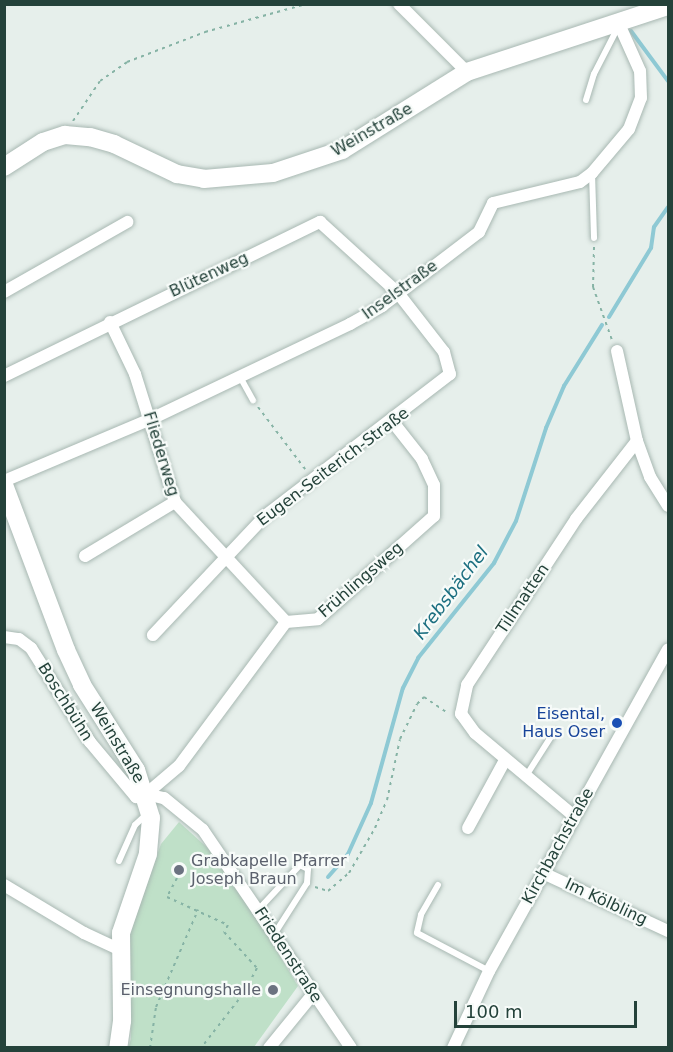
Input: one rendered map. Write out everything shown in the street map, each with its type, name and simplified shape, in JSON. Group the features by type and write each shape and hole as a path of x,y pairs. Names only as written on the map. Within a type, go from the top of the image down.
{"main road":[{"name":"Weinstraße","path":"4,167 43,142 65,135 90,136 114,144 177,174 204,179 273,173 342,150 467,72 669,6"},
{"name":"Weinstraße","path":"4,483 66,650 146,794 150,812 148,854 121,933 122,1021 118,1047"}],"street":[{"path":"399,4 467,72"},
{"name":"Inselstraße","path":"4,483 151,419 350,324 398,293 479,232 493,203 579,182 592,173 629,129 641,98 640,71 619,24"},
{"path":"4,292 127,222"},
{"name":"Blütenweg","path":"4,376 110,322 321,222 398,293"},
{"name":"Eugen-Seiterich-Straße","path":"153,635 266,515 392,421 450,374 444,352 398,293"},
{"name":"Fliederweg","path":"110,322 135,374 151,419 175,502 286,622"},
{"path":"616,351 637,441 650,477 669,506"},
{"name":"Frühlingsweg","path":"286,622 318,619 434,516 434,485 422,459 392,421"},
{"name":"Tillmatten","path":"462,714 467,685 490,648 576,519 637,441"},
{"path":"85,556 175,502"},
{"path":"146,794 179,766 286,622"},
{"name":"Boschbühn","path":"4,637 19,639 31,648 90,742 136,797 146,794"},
{"name":"Kirchbachstraße","path":"453,1047 489,970 669,649"},
{"path":"462,714 505,760 574,816"},
{"path":"468,828 505,760"},
{"name":"Friedenstraße","path":"146,794 164,798 203,830 351,1047"},
{"name":"Im Kölbling","path":"543,873 669,931"},
{"path":"4,885 84,933 120,950"},
{"path":"269,1047 313,994"}],"lane":[{"path":"586,100 594,74 619,24"},
{"path":"592,173 594,238"},
{"path":"239,375 253,400"},
{"path":"525,777 554,732"},
{"path":"118,861 135,825 150,812"},
{"path":"258,910 300,865 308,869 307,882 275,933"},
{"path":"438,885 421,915 417,933 489,970"}],"path":[{"path":"65,135 100,81 127,62 205,32 306,4"},
{"path":"594,238 592,287 616,351"},
{"path":"253,400 312,479"},
{"path":"307,882 328,891 353,865 387,800 400,739 417,704 424,698 446,712 462,714"},
{"path":"177,878 167,897 228,925 224,932 257,968 243,994 201,1047"},
{"path":"150,1047 156,1007 198,910"}],"green space":[{"path":"179,822 223,862 298,986 254,1047 128,1048 131,1039 128,945 161,844"}],"waterway":[{"name":"Krebsbächel","path":"631,31 668,81"},
{"name":"Krebsbächel","path":"609,317 651,248 654,227 668,207"},
{"name":"Krebsbächel","path":"328,877 348,854 371,803 403,688 418,658 494,563 516,521 546,428 564,386 602,325"}],"place":[{"name":"Eisental, Haus Oser","path":"617,723"},
{"name":"Grabkapelle Pfarrer Joseph Braun","path":"179,870"},
{"name":"Einsegnungshalle","path":"273,990"}]}
